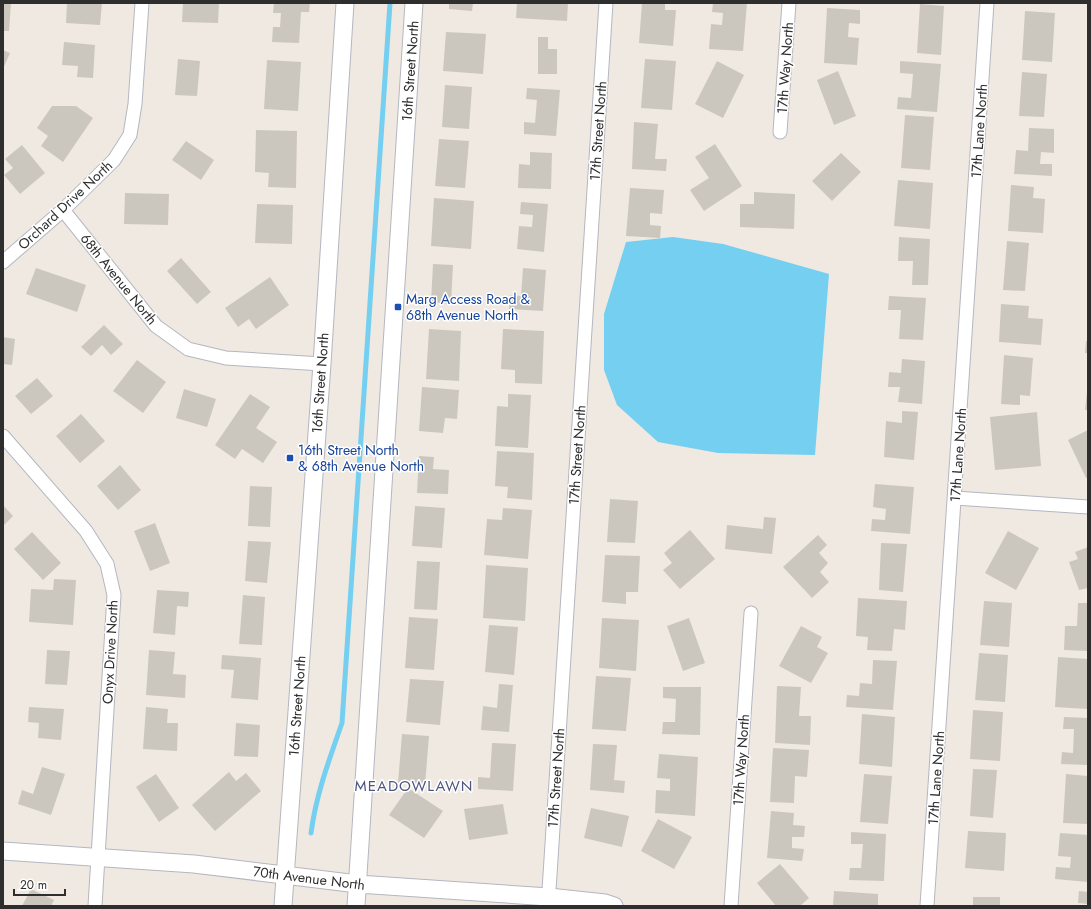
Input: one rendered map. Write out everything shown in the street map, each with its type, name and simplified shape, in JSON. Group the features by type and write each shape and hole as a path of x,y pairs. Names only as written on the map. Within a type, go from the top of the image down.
{"street":[{"name":"Orchard Drive North","path":"3,262 63,210 114,160 130,135 135,104 142,3"},
{"name":"16th Street North","path":"283,906 322,364 345,3"},
{"name":"16th Street North","path":"356,906 414,3"},
{"name":"17th Street North","path":"548,901 606,3"},
{"name":"17th Way North","path":"780,132 789,3"},
{"name":"17th Lane North","path":"927,906 987,3"},
{"name":"68th Avenue North","path":"63,210 156,326 188,349 226,358 322,364"},
{"name":"Onyx Drive North","path":"3,436 86,531 107,564 114,595 94,906"},
{"path":"955,498 1088,507"},
{"name":"17th Way North","path":"731,906 751,613"},
{"name":"70th Avenue North","path":"3,851 194,864 358,884 548,901 605,903 614,906"}],"water":[{"path":"673,237 723,244 829,274 815,455 718,453 658,442 617,405 604,370 604,314 626,242"}],"building":[{"path":"3,3 11,3 9,31 3,31"},
{"path":"67,3 102,3 100,25 66,23"},
{"path":"183,3 219,3 218,23 182,22"},
{"path":"274,3 310,3 309,12 301,12 299,43 272,42 273,27 280,27 281,13 273,13"},
{"path":"449,3 473,3 472,11 449,9"},
{"path":"517,3 568,3 567,21 516,18"},
{"path":"642,3 665,3 665,10 676,10 673,46 639,43"},
{"path":"713,3 747,3 743,51 709,49 711,24 722,25 723,13 712,12"},
{"path":"920,4 944,6 941,55 917,53"},
{"path":"827,8 860,10 860,24 849,23 848,37 859,38 857,65 824,63"},
{"path":"1025,11 1055,13 1052,62 1022,60"},
{"path":"446,32 486,34 483,74 443,71"},
{"path":"538,37 548,37 548,49 557,49 557,74 538,74"},
{"path":"64,42 95,45 93,78 77,77 78,66 62,65"},
{"path":"3,50 10,53 3,69"},
{"path":"178,59 200,61 197,96 175,95"},
{"path":"645,59 676,61 672,110 641,108"},
{"path":"267,60 301,62 298,111 264,109"},
{"path":"717,61 744,75 723,118 695,104"},
{"path":"900,61 941,64 937,112 897,109 898,97 911,98 913,74 900,73"},
{"path":"838,71 856,116 834,125 817,80"},
{"path":"1022,72 1047,74 1044,117 1019,116"},
{"path":"445,85 472,87 469,129 442,127"},
{"path":"527,88 560,90 556,136 524,134 524,122 535,123 537,100 526,99"},
{"path":"52,106 76,106 93,118 63,162 41,146 48,136 37,128"},
{"path":"905,115 934,117 930,170 901,168"},
{"path":"634,122 658,124 655,159 667,159 666,171 632,169"},
{"path":"1029,128 1054,129 1054,153 1041,152 1040,164 1052,164 1052,176 1014,174 1016,150 1028,151"},
{"path":"256,130 297,131 296,188 268,187 269,173 255,172"},
{"path":"439,139 469,141 465,188 435,186"},
{"path":"186,141 214,160 201,180 172,160"},
{"path":"715,144 742,186 704,211 690,190 709,178 695,157"},
{"path":"22,145 45,173 20,194 4,175 13,168 5,159"},
{"path":"530,152 552,153 551,189 518,188 519,164 530,165"},
{"path":"841,153 861,172 832,201 812,181"},
{"path":"898,180 933,183 930,229 894,226"},
{"path":"1011,185 1034,187 1033,198 1045,199 1043,233 1008,231"},
{"path":"630,188 664,190 662,214 650,213 650,225 661,226 660,238 626,236"},
{"path":"754,192 795,194 794,229 740,227 740,204 754,204"},
{"path":"125,193 169,194 168,225 124,224"},
{"path":"434,198 474,201 471,249 431,246"},
{"path":"521,202 548,204 544,252 517,249 519,226 532,227 533,215 520,214"},
{"path":"257,204 293,205 292,244 255,243"},
{"path":"899,237 930,239 928,285 912,285 913,261 898,261"},
{"path":"1007,241 1029,243 1025,291 1003,290"},
{"path":"181,258 211,292 197,304 167,271"},
{"path":"433,264 453,265 451,304 431,302"},
{"path":"36,268 86,285 77,312 26,294"},
{"path":"523,268 546,270 543,311 509,309 510,295 521,296"},
{"path":"270,277 289,305 256,329 249,319 238,327 225,308"},
{"path":"889,296 926,298 923,340 899,339 901,310 888,310"},
{"path":"1001,304 1029,306 1028,318 1043,319 1041,345 999,342"},
{"path":"104,325 123,344 111,355 102,345 91,356 81,347"},
{"path":"429,329 461,331 459,381 426,379"},
{"path":"503,329 544,331 542,384 515,383 515,370 501,369"},
{"path":"3,337 15,339 12,365 3,364"},
{"path":"1086,341 1088,341 1088,353 1085,353"},
{"path":"1004,355 1033,358 1030,396 1020,395 1020,405 1001,404"},
{"path":"902,359 925,361 922,404 898,402 900,387 888,387 889,372 901,373"},
{"path":"137,360 166,382 143,413 113,391"},
{"path":"37,378 53,396 31,414 15,396"},
{"path":"422,387 459,390 457,419 445,418 443,433 419,431"},
{"path":"184,389 216,399 207,427 176,418"},
{"path":"1087,392 1088,410 1085,410"},
{"path":"250,394 270,407 256,428 277,442 263,463 242,449 235,459 215,445"},
{"path":"508,394 531,395 528,448 495,446 497,406 508,407"},
{"path":"902,411 918,412 914,460 884,457 886,421 902,423"},
{"path":"1037,412 1041,466 995,470 990,417"},
{"path":"81,414 105,441 80,463 56,436"},
{"path":"1088,430 1088,477 1086,478 1068,440"},
{"path":"497,451 534,453 532,500 507,498 508,487 495,486"},
{"path":"419,456 434,457 433,469 449,470 448,494 417,493"},
{"path":"120,465 141,490 118,510 97,486"},
{"path":"875,484 914,487 910,534 871,531 872,519 885,520 886,509 873,507"},
{"path":"250,486 272,487 270,527 248,526"},
{"path":"610,499 638,501 635,543 607,542"},
{"path":"3,505 13,516 3,526"},
{"path":"415,506 445,508 442,548 412,546"},
{"path":"503,508 532,510 528,559 484,555 487,519 502,520"},
{"path":"764,517 776,518 772,554 725,549 727,525 763,529"},
{"path":"155,523 170,563 150,571 134,531"},
{"path":"690,530 715,559 680,589 663,570 672,563 664,553"},
{"path":"1008,531 1039,548 1016,590 985,573"},
{"path":"32,532 61,563 43,580 14,549"},
{"path":"818,535 827,545 819,553 828,563 820,572 829,582 812,598 783,567"},
{"path":"248,541 271,542 267,583 245,581"},
{"path":"881,543 907,544 903,592 879,590"},
{"path":"1088,547 1088,588 1079,590 1069,562 1078,559 1075,552"},
{"path":"605,555 640,556 638,592 626,592 626,604 602,602"},
{"path":"417,561 440,562 437,610 414,609"},
{"path":"486,565 528,568 525,621 483,618"},
{"path":"54,579 76,580 73,625 29,622 31,589 53,590"},
{"path":"157,590 189,592 188,607 177,606 175,635 153,633"},
{"path":"243,595 265,597 262,645 239,644"},
{"path":"858,598 907,601 905,630 894,629 892,651 867,650 868,637 856,636"},
{"path":"984,601 1012,603 1009,647 980,645"},
{"path":"1078,603 1088,603 1088,651 1064,650 1065,626 1077,626"},
{"path":"409,617 438,619 434,670 405,668"},
{"path":"602,618 639,620 636,671 599,668"},
{"path":"689,618 705,663 683,671 667,626"},
{"path":"489,625 518,627 514,675 485,672"},
{"path":"801,626 822,637 817,647 828,653 811,683 779,666"},
{"path":"47,650 70,651 67,685 45,684"},
{"path":"149,650 175,652 173,674 186,675 185,698 146,695"},
{"path":"979,653 1008,655 1005,702 975,700"},
{"path":"222,655 261,658 258,700 231,698 234,670 221,669"},
{"path":"1058,657 1088,659 1088,709 1055,707"},
{"path":"873,660 897,661 893,710 846,707 847,695 859,696 860,683 872,684"},
{"path":"596,676 631,678 626,731 592,729"},
{"path":"410,679 444,681 440,725 406,722"},
{"path":"499,684 513,685 509,732 481,730 483,706 497,708"},
{"path":"777,686 801,687 799,716 811,716 810,745 775,743"},
{"path":"663,687 701,687 700,735 662,734 663,722 675,722 676,699 663,698"},
{"path":"29,707 64,709 61,740 38,738 39,723 28,722"},
{"path":"146,707 168,709 167,723 178,723 177,751 143,749"},
{"path":"973,710 1003,712 1000,761 970,759"},
{"path":"862,714 895,717 892,767 859,764"},
{"path":"1064,717 1088,718 1088,765 1061,764 1062,752 1073,753 1074,729 1063,729"},
{"path":"236,723 260,725 258,757 234,756"},
{"path":"402,734 429,736 425,785 398,783"},
{"path":"492,743 516,744 513,791 478,789 478,777 490,778"},
{"path":"593,744 617,745 614,780 625,781 624,793 590,790"},
{"path":"773,748 809,750 807,777 795,776 794,803 770,802"},
{"path":"659,754 698,757 695,816 655,813 656,790 670,791 670,779 657,778"},
{"path":"42,767 65,774 51,815 18,804 22,790 33,794"},
{"path":"973,769 997,770 993,818 970,816"},
{"path":"229,772 236,781 246,773 261,791 215,831 192,805"},
{"path":"156,774 179,808 159,822 136,787"},
{"path":"864,774 892,776 888,824 860,822"},
{"path":"1066,774 1088,776 1088,824 1063,823"},
{"path":"408,788 443,811 424,838 389,815"},
{"path":"503,804 508,834 469,840 464,809"},
{"path":"591,808 629,816 622,847 584,838"},
{"path":"771,811 794,813 793,825 805,826 804,837 792,837 792,848 804,849 802,861 767,858"},
{"path":"658,819 692,837 674,869 641,851"},
{"path":"968,831 1006,833 1004,871 965,868"},
{"path":"851,832 886,834 884,881 849,880 850,868 861,868 863,844 851,844"},
{"path":"1060,833 1088,835 1088,882 1055,879 1056,867 1070,868 1071,857 1058,856"},
{"path":"780,864 809,898 800,906 776,906 757,883"},
{"path":"31,889 54,900 51,906 22,906"},
{"path":"834,891 878,894 878,906 833,906"},
{"path":"1079,891 1088,892 1088,904 1078,903"},
{"path":"973,897 1000,897 1000,906 973,906"}],"waterway":[{"path":"311,833 320,791 342,723 390,3"}],"place":[{"name":"Marg Access Road & 68th Avenue North","path":"398,307"},
{"name":"16th Street North & 68th Avenue North","path":"290,458"}],"district":[{"name":"MEADOWLAWN","path":"414,786"}]}
